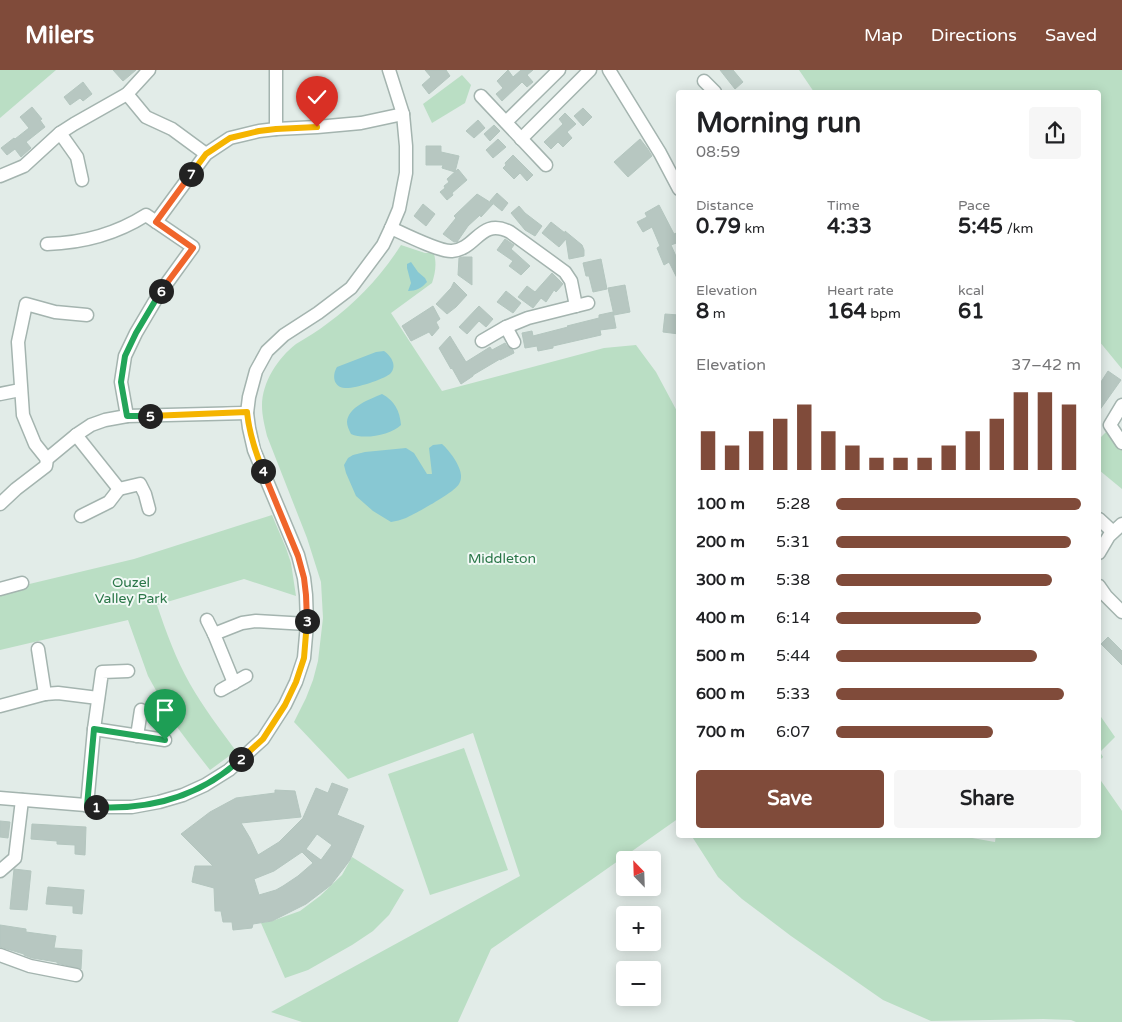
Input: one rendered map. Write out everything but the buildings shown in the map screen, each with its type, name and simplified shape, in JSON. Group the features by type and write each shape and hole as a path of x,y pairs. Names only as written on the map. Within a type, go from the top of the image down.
{"street":[{"path":"0,176 24,166 60,133 127,94 149,70"},
{"path":"276,70 276,129"},
{"path":"0,798 87,806 132,807 182,795 205,785 230,770 263,739 285,705 296,682 304,658 307,624 306,595 298,556 254,450 247,412 249,397 256,371 267,352 284,335 318,313 351,288 383,245 391,228 399,209 406,173 406,146 403,114 389,70"},
{"path":"506,122 559,70"},
{"path":"521,138 590,70"},
{"path":"609,70 676,182"},
{"path":"704,81 713,90"},
{"path":"127,94 146,117 172,129 206,154"},
{"path":"481,96 546,165"},
{"path":"156,222 206,154 230,138 276,129 361,123 403,114"},
{"path":"60,133 77,157 82,180"},
{"path":"47,244 62,244 90,239 133,224 146,215 193,248 159,294 125,356 121,382 127,416"},
{"path":"391,228 452,252 465,247 487,229 502,228 565,272 582,305 528,318 482,340"},
{"path":"47,459 35,444 23,415 18,342 26,298 56,312 87,315"},
{"path":"506,327 514,342"},
{"path":"0,394 20,390"},
{"path":"1122,404 1110,425 1122,443"},
{"path":"0,504 46,466 47,459 91,425 127,416 247,412"},
{"path":"76,435 119,489"},
{"path":"81,516 109,502 119,489 140,484 150,509"},
{"path":"1101,520 1118,528 1105,542 1101,550"},
{"path":"0,587 22,583"},
{"path":"1101,589 1122,612"},
{"path":"208,620 234,683"},
{"path":"214,634 242,623 256,621 307,624"},
{"path":"38,649 45,694"},
{"path":"87,806 94,729 102,672 128,671"},
{"path":"221,690 246,676"},
{"path":"0,706 45,694 58,693 98,698"},
{"path":"138,736 141,710"},
{"path":"94,729 165,740"},
{"path":"0,871 15,858 22,800"},
{"path":"0,955 30,966 76,975"}],"green space":[{"path":"0,70 56,70 0,118"},
{"path":"799,70 1122,70 1122,369 1101,343 1101,90 813,90"},
{"path":"462,75 471,85 465,103 432,123 423,104"},
{"name":"Middleton","path":"401,245 434,254 435,269 432,283 391,313 442,391 604,348 636,345 656,372 676,409 676,820 632,851 616,851 616,862 491,949 458,1022 302,1022 271,1012 520,876 473,733 348,779 294,722 306,698 318,661 323,618 321,582 307,538 267,436 262,414 263,397 272,371 283,356 296,344 339,315 377,277"},
{"path":"1107,431 1122,447 1122,489 1101,472 1101,437"},
{"name":"Ouzel Valley Park","path":"272,515 291,563 296,596 244,579 157,605 180,665 190,684 206,710 236,751 210,770 174,723 148,676 128,620 0,650 0,591 134,559"},
{"path":"1101,717 1115,737 1101,751"},
{"path":"464,748 508,870 430,895 388,774"},
{"path":"1101,781 1122,811 1122,1022 1076,1022 1071,1020 1043,1019 931,1021 883,1000 791,936 742,899 718,877 693,838 972,838 995,842 996,838 1101,838"},
{"path":"352,857 404,890 389,915 373,931 308,970 285,978 261,923 300,911 320,896 342,875"}],"water":[{"path":"411,262 427,282 419,289 408,291 411,283 407,264"},
{"path":"384,351 391,358 393,365 390,374 355,387 345,388 336,383 334,374 337,367 376,352"},
{"path":"382,394 390,399 396,407 401,425 397,429 377,436 363,437 351,434 347,422 351,412 360,404"},
{"path":"442,444 457,464 461,473 461,479 456,488 434,502 406,518 391,522 373,511 356,496 344,465 348,458 365,452 406,448 414,453 427,474 432,474 429,448 433,445"}],"route":[{"path":"165,740 94,729 87,806 132,807 159,802 205,785 230,770 263,739 285,705 296,682 304,658 307,624 304,578 298,556 254,450 247,412 127,416 121,382 125,356 159,294 193,248 156,222 206,154 230,138 259,131 317,127"}]}
